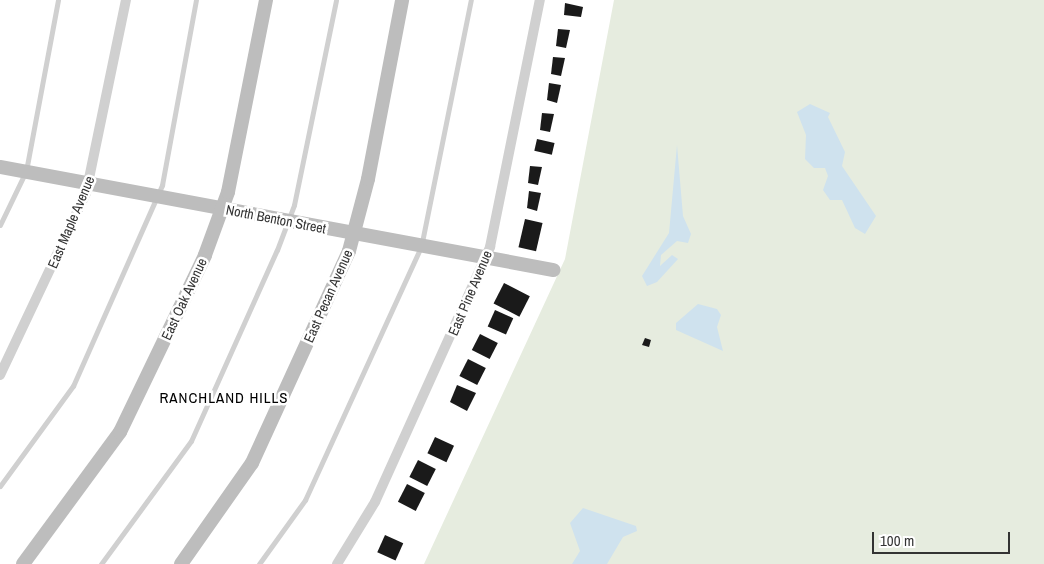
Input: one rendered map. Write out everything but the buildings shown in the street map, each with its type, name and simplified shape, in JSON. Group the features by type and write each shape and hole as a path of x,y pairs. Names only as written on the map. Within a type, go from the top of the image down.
{"street":[{"name":"East Maple Avenue","path":"0,375 89,183 126,0"},
{"name":"East Oak Avenue","path":"24,564 127,420 223,208 266,0"},
{"name":"East Pecan Avenue","path":"181,564 252,462 354,234 402,0"},
{"name":"East Pine Avenue","path":"338,564 375,502 486,259 500,210 540,0"},
{"name":"North Benton Street","path":"0,167 553,270"}],"lane":[{"path":"0,225 26,171 58,0"},
{"path":"0,486 73,386 156,196 196,0"},
{"path":"101,564 191,441 289,221 336,0"},
{"path":"259,564 305,500 421,246 472,0"}],"shaded area":[{"path":"614,0 1044,0 1044,564 424,564 565,259"}],"water":[{"path":"810,104 830,113 828,117 845,152 842,166 876,216 865,234 855,228 842,200 830,200 823,190 828,176 825,168 814,168 805,159 806,135 797,112"},
{"path":"677,145 683,216 691,234 688,243 677,241 661,255 660,266 672,255 678,259 657,282 647,286 642,276 669,233"},
{"path":"698,304 717,309 721,315 717,327 723,351 676,330 676,323"},
{"path":"583,508 636,526 637,531 623,537 607,564 572,564 580,551 570,523"}],"district":[{"name":"RANCHLAND HILLS","path":"224,398"}]}
